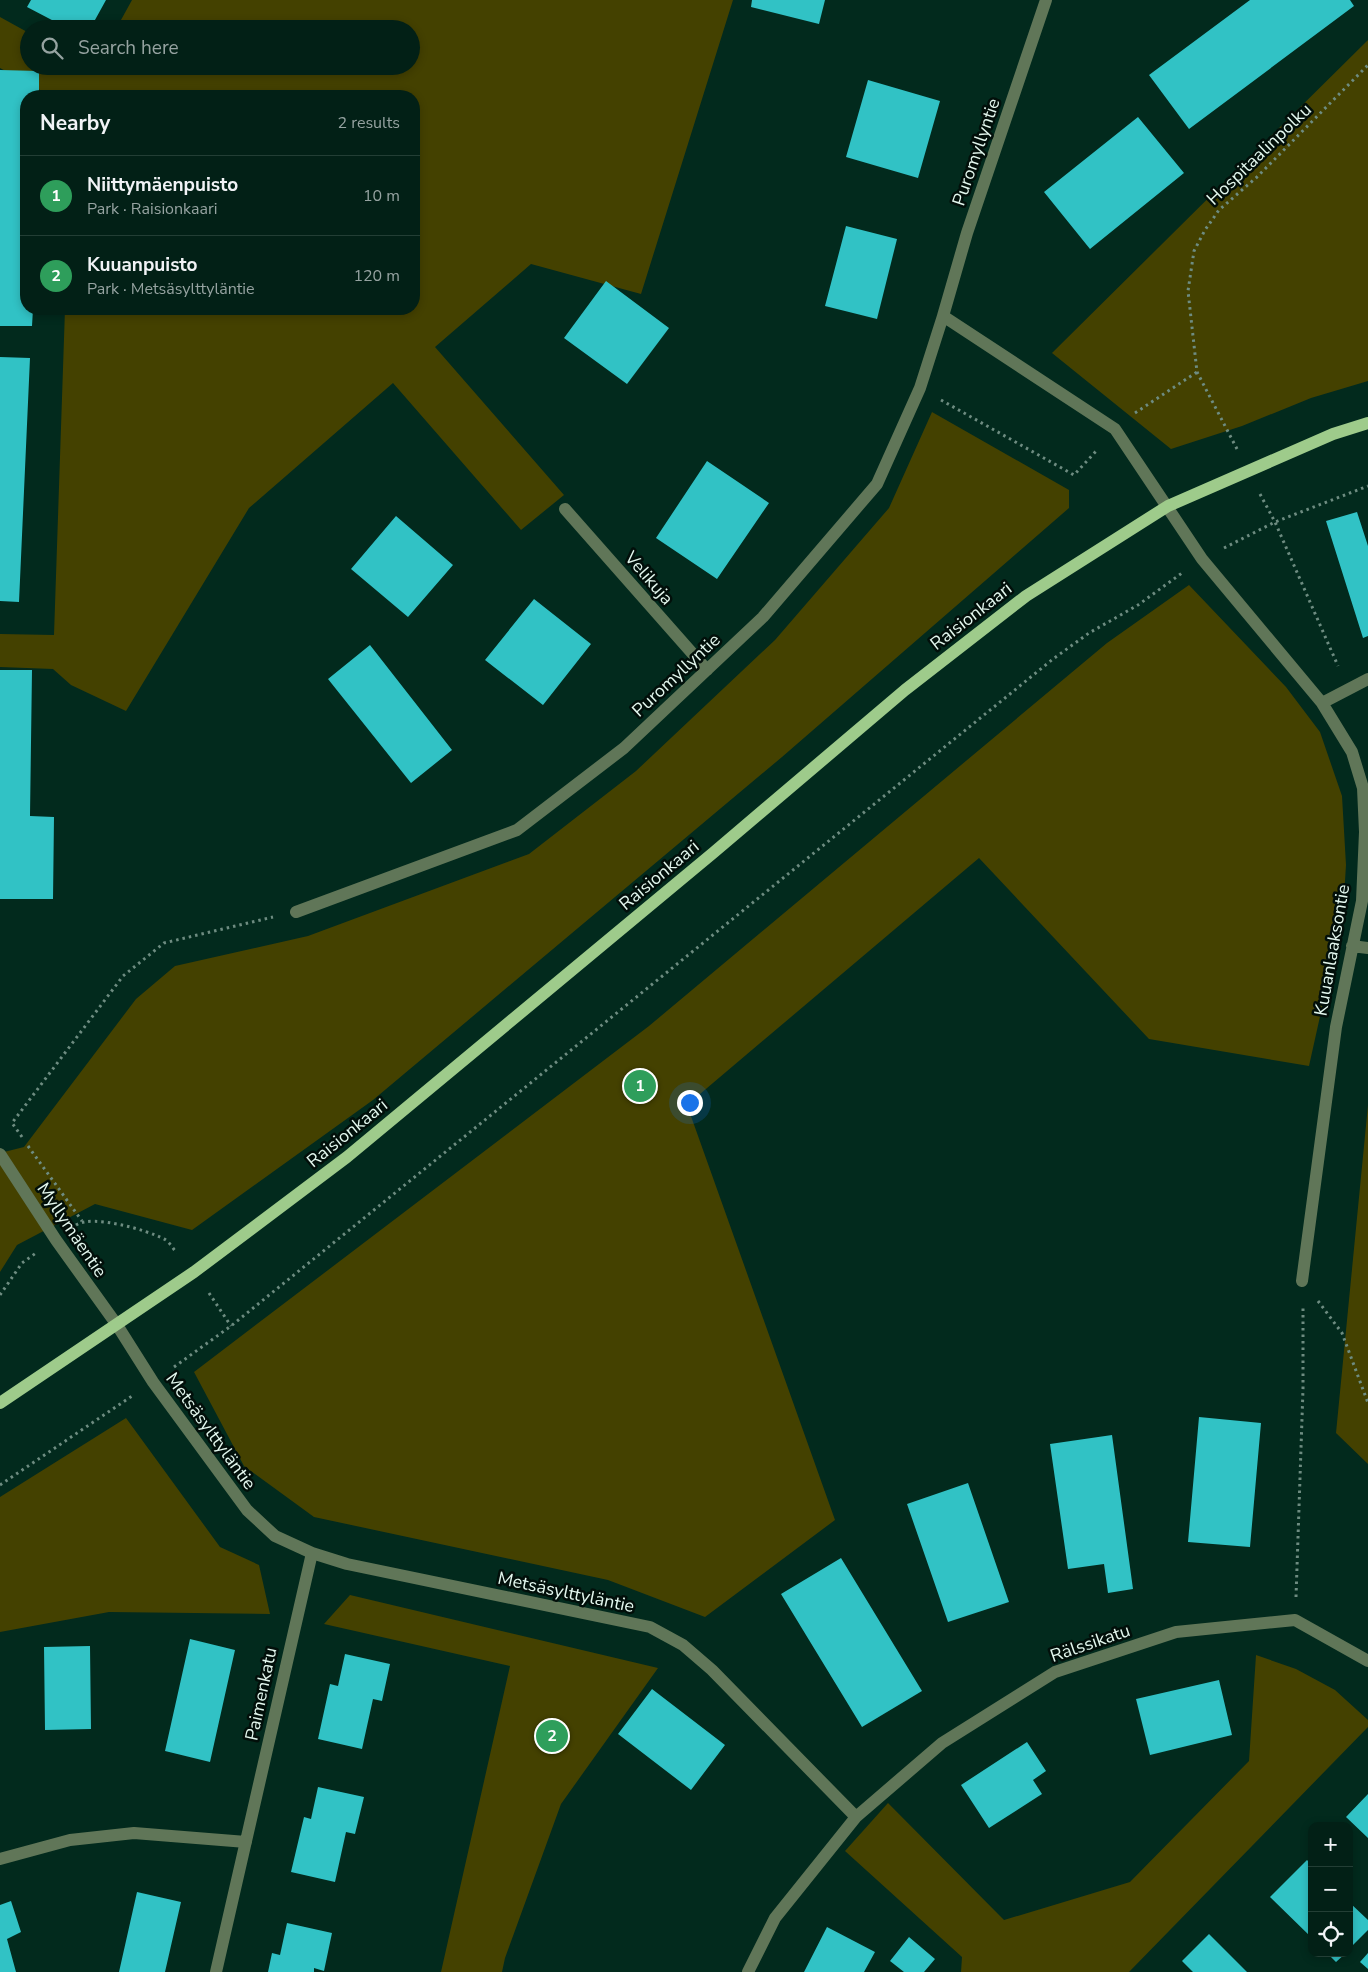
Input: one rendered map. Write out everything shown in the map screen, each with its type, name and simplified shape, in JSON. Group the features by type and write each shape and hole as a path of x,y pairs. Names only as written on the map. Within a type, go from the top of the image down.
{"main road":[{"name":"Raisionkaari","path":"0,1403 194,1272 347,1157 705,860 905,690 1026,596 1168,506 1333,434 1368,423"}],"street":[{"name":"Puromyllyntie","path":"296,912 517,830 624,748 763,617 877,484 920,388 967,233 1046,0"},
{"path":"942,316 1115,429 1168,506"},
{"name":"Kuuanlaaksontie","path":"1168,506 1202,559 1322,704 1352,752 1363,788 1365,832 1362,901 1336,1027 1302,1281"},
{"name":"Velikuja","path":"565,509 706,670"},
{"path":"1322,704 1348,688 1368,679"},
{"path":"1352,946 1368,948"},
{"name":"Myllymäentie","path":"0,1154 56,1240 117,1325"},
{"name":"Metsäsylttyläntie","path":"117,1325 153,1382 247,1510 275,1536 312,1553 347,1564 650,1627 683,1645 712,1670 856,1817"},
{"name":"Paimenkatu","path":"216,1972 312,1553"},
{"path":"1295,1620 1368,1661"},
{"name":"Rälssikatu","path":"856,1817 942,1743 1055,1672 1176,1632 1295,1620"},
{"path":"748,1972 776,1918 856,1817"},
{"path":"0,1859 70,1840 134,1833 246,1842"}],"path":[{"name":"Hospitaalinpolku","path":"1348,688 1275,522 1197,372 1188,291 1194,252 1205,230 1219,210 1257,177 1368,65"},
{"path":"0,1485 153,1382 231,1326 1053,659 1089,633 1138,605 1202,559 1275,522 1368,486"},
{"path":"82,1221 12,1124 123,976 164,943 296,912"},
{"path":"0,1295 22,1263 82,1221 110,1222 165,1239 194,1272 231,1326"},
{"path":"1302,1281 1342,1333 1368,1403"},
{"path":"1295,1620 1303,1389 1302,1281"}],"shaded area":[{"path":"132,0 733,0 641,294 531,264 435,347 564,495 521,530 393,383 249,508 126,711 71,685 53,669 0,667 0,634 54,635 65,315 420,315 420,90 40,90 0,68 0,17 20,28 20,75 420,75 420,20 121,20"},
{"path":"1368,40 1368,381 1311,398 1242,426 1171,449 1052,353"},
{"path":"932,412 1069,490 1069,508 782,757 373,1100 192,1230 95,1204 17,1245 0,1272 0,1153 24,1147 136,999 175,966 308,936 529,854 636,771 775,640 889,508"},
{"path":"1189,585 1286,687 1320,732 1342,796 1346,865 1343,913 1309,1066 1149,1039 979,858 687,1105 835,1520 705,1617 608,1580 314,1517 244,1466 194,1372 649,1026 1107,643"},
{"path":"1368,1105 1368,1464 1336,1433"},
{"path":"126,1418 220,1547 259,1565 270,1614 109,1612 0,1632 0,1497"},
{"path":"350,1595 658,1668 561,1804 505,1958 502,1972 441,1972 510,1666 324,1624"},
{"path":"1256,1655 1296,1669 1335,1690 1368,1720 1368,1727 1129,1972 961,1972 962,1957 845,1851 888,1803 1004,1920 1130,1882 1249,1761"}],"building":[{"path":"31,0 106,0 95,20 52,20 27,7"},
{"path":"752,0 825,0 819,24 751,7"},
{"path":"1250,0 1350,0 1354,6 1189,129 1149,75"},
{"path":"0,70 20,71 20,75 39,75 39,90 20,90 20,315 33,315 32,326 0,326"},
{"path":"868,80 940,101 918,178 846,157"},
{"path":"1138,117 1184,173 1090,249 1044,192"},
{"path":"846,226 897,239 877,319 825,306"},
{"path":"606,281 669,328 627,384 564,338"},
{"path":"0,357 30,358 19,602 0,601"},
{"path":"707,461 769,503 717,579 656,538"},
{"path":"1357,512 1368,546 1368,636 1363,638 1326,521"},
{"path":"396,516 453,565 408,617 351,569"},
{"path":"534,599 591,644 543,705 485,660"},
{"path":"370,645 452,750 411,783 328,679"},
{"path":"0,670 32,670 30,816 54,817 53,899 0,899"},
{"path":"1199,1417 1261,1423 1250,1547 1188,1542"},
{"path":"1112,1435 1133,1589 1108,1593 1104,1564 1068,1569 1050,1444"},
{"path":"968,1483 1009,1602 948,1622 907,1504"},
{"path":"841,1558 922,1691 862,1727 781,1594"},
{"path":"190,1639 235,1650 210,1762 165,1751"},
{"path":"90,1646 91,1729 45,1730 44,1647"},
{"path":"345,1654 390,1664 382,1701 373,1699 362,1749 318,1739 330,1684 338,1686"},
{"path":"1219,1680 1232,1735 1150,1755 1136,1699"},
{"path":"652,1689 725,1745 691,1790 618,1734"},
{"path":"1027,1742 1046,1771 1033,1780 1042,1794 989,1828 961,1785"},
{"path":"318,1787 364,1797 355,1834 346,1832 335,1882 291,1872 304,1817 311,1819"},
{"path":"1368,1794 1368,1838 1346,1817"},
{"path":"1307,1860 1308,1934 1270,1897"},
{"path":"137,1892 181,1902 165,1972 119,1972"},
{"path":"11,1901 21,1932 7,1939 16,1972 0,1972 0,1905"},
{"path":"1353,1906 1368,1920 1368,1930 1353,1945"},
{"path":"287,1923 332,1933 324,1971 314,1968 314,1972 268,1972 272,1953 280,1955"},
{"path":"827,1927 875,1952 864,1972 804,1972"},
{"path":"1209,1934 1247,1972 1193,1972 1182,1961"},
{"path":"909,1937 935,1959 924,1972 904,1972 890,1961"},
{"path":"1368,1953 1368,1969 1360,1962"},
{"path":"1331,1957 1342,1957 1336,1962"}],"place":[{"name":"Niittymäenpuisto","path":"640,1086"},
{"name":"Kuuanpuisto","path":"552,1736"}]}
